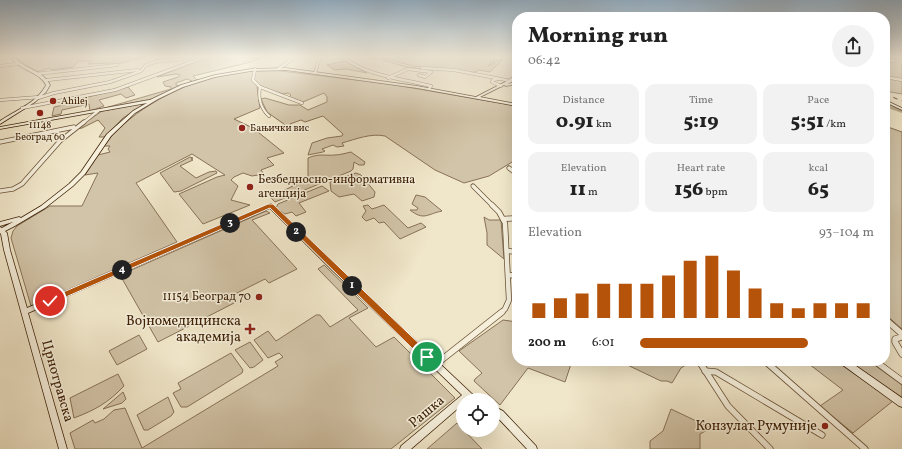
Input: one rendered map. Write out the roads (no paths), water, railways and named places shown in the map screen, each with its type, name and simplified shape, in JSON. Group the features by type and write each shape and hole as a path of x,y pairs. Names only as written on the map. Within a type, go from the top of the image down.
{"main road":[{"path":"0,123 39,97 47,88 48,84 47,80 43,78"},
{"path":"0,230 48,204 71,185 84,172 112,131 134,112 182,86 204,78"},
{"path":"350,78 479,97 512,104"},
{"path":"479,97 498,86 512,82"},
{"path":"498,86 512,82"},
{"path":"0,128 154,100"},
{"path":"890,102 902,108"},
{"path":"24,312 270,206 466,393"},
{"path":"0,224 25,217"},
{"path":"3,241 11,230 25,217"},
{"name":"Црнотравска","path":"0,230 63,449"},
{"path":"849,366 902,403"},
{"name":"Рашка","path":"404,449 456,409"},
{"path":"500,414 533,449"}],"street":[{"path":"47,80 66,78"},
{"path":"0,100 39,97 106,83 120,78"},
{"path":"22,108 106,93 149,78"},
{"path":"253,78 253,80 260,87 302,103"},
{"path":"388,78 430,86 429,89"},
{"path":"498,86 492,82 496,78 501,78 512,82"},
{"path":"890,78 902,80"},
{"path":"260,87 259,91 261,105 264,113 269,116"},
{"path":"0,191 11,189 21,184 60,141 98,111"},
{"path":"0,142 76,127"},
{"path":"435,365 500,314 509,300 506,225 496,209 473,186"},
{"path":"503,219 512,218"},
{"path":"507,251 512,252"},
{"path":"890,323 902,334"},
{"path":"902,337 895,340 902,354"},
{"path":"702,366 728,406 770,449"},
{"path":"771,366 865,449"},
{"path":"881,366 902,382"},
{"path":"705,371 716,372 822,435"}],"waterway":[{"path":"890,107 902,112"}],"railway":[{"path":"890,96 902,101"}],"place":[{"name":"Ahilej","path":"53,101"},
{"name":"11148 Београд 60","path":"40,113"},
{"name":"Бањички вис","path":"242,128"},
{"name":"Безбедносно-информативна агенција","path":"250,187"},
{"name":"11154 Београд 70","path":"259,297"},
{"name":"Војномедицинска академија","path":"250,329"},
{"name":"Конзулат Румуније","path":"825,426"}]}
